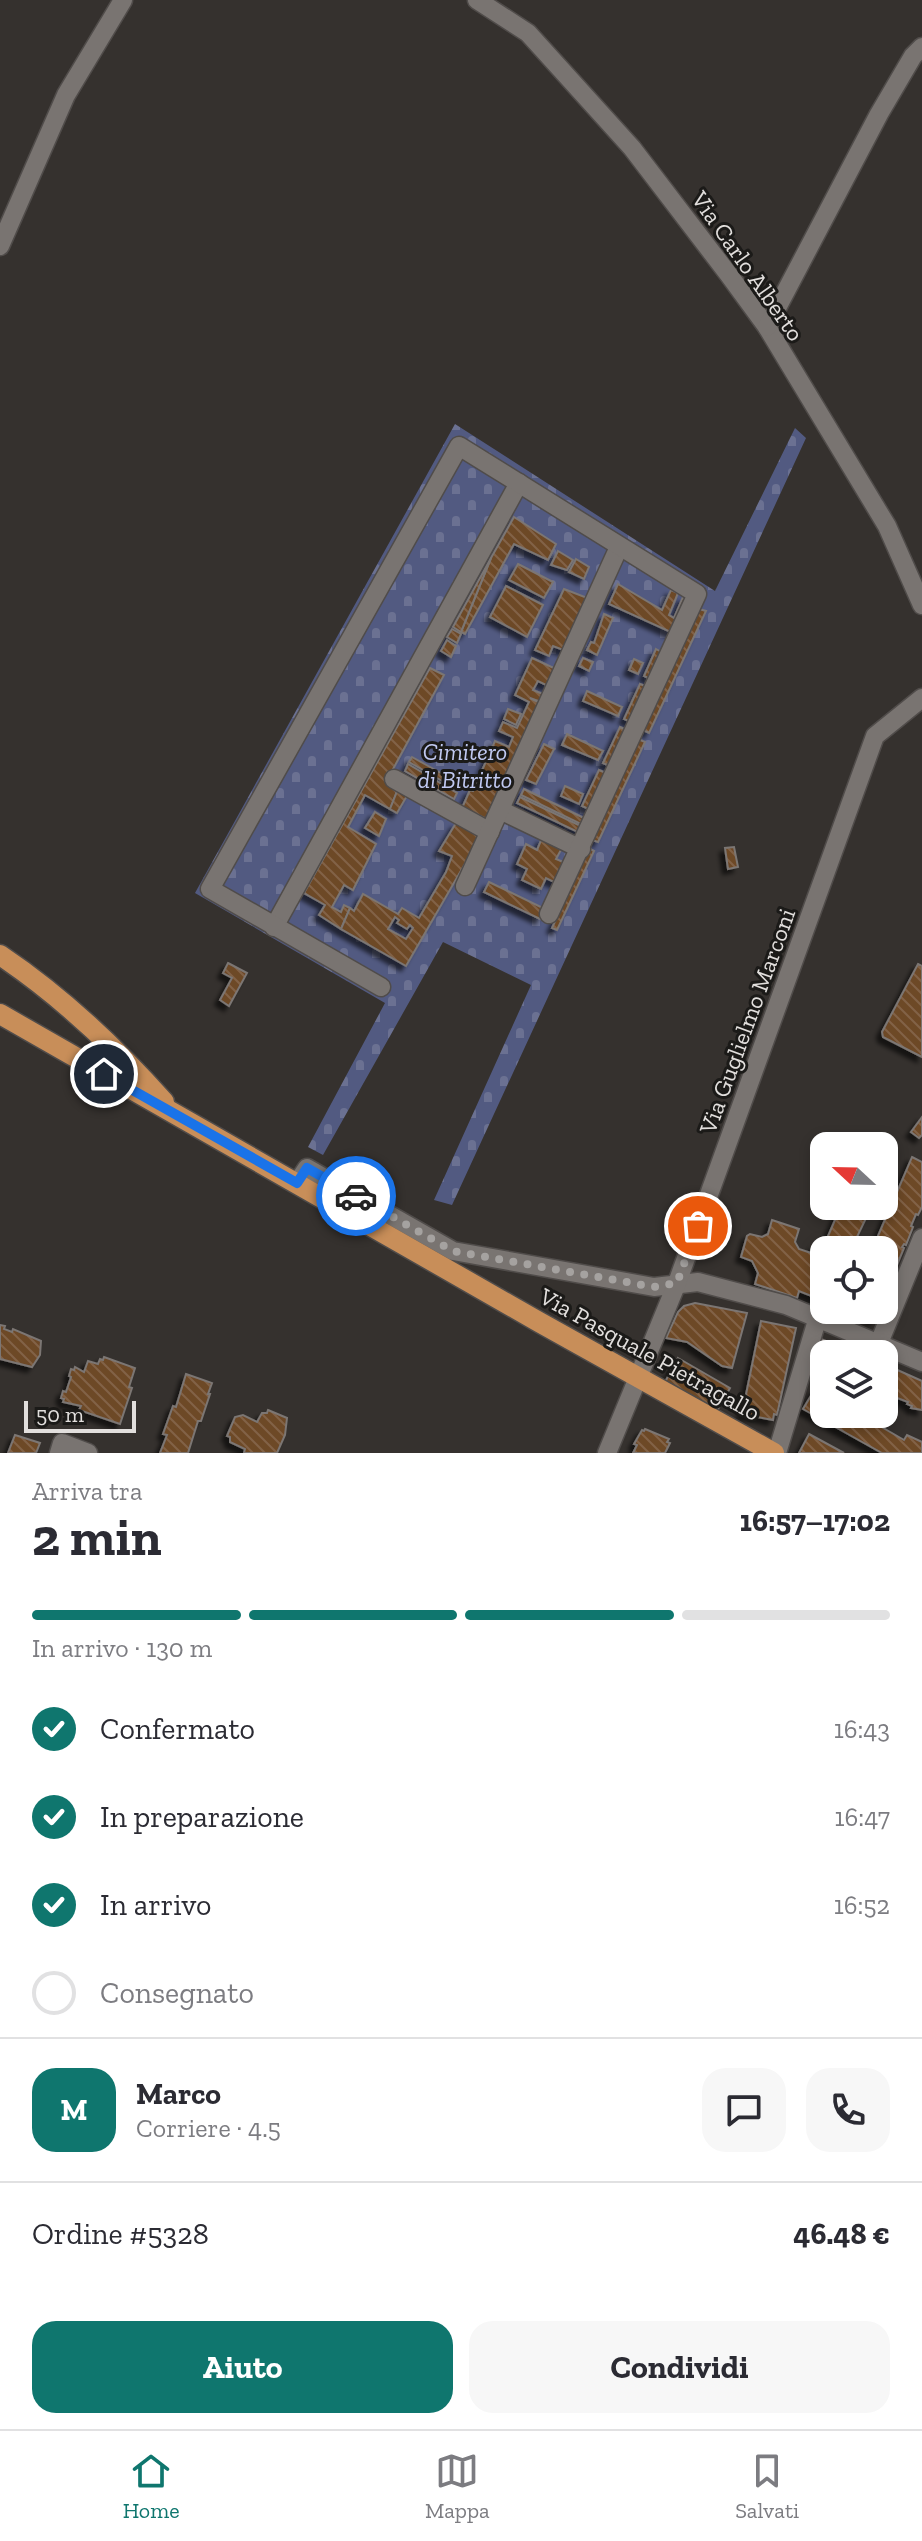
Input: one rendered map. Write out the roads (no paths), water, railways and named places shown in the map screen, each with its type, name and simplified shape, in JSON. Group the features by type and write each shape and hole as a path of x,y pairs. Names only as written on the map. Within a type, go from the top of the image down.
{"main road":[{"path":"0,955 10,970 125,1058 178,1117"},
{"name":"Via Pasquale Pietragallo","path":"0,1014 297,1183 449,1259 640,1378 776,1453"}],"street":[{"path":"0,246 66,95 123,0"},
{"name":"Via Carlo Alberto","path":"477,0 528,33 632,148 767,327 887,526 922,605"},
{"path":"767,327 879,114 913,56 922,47"},
{"path":"381,987 210,889 459,446 697,594 549,914"},
{"path":"274,927 519,483"},
{"path":"465,886 619,547"},
{"name":"Via Guglielmo Marconi","path":"607,1453 677,1283 875,736 922,698"},
{"path":"394,779 490,832"},
{"path":"500,810 581,849"},
{"path":"880,1340 922,1238"},
{"path":"449,1259 654,1287 698,1282 810,1314"},
{"path":"776,1453 816,1324"},
{"path":"834,1324 872,1340"},
{"path":"898,1351 922,1362"},
{"path":"59,1453 62,1443 88,1453"}],"park label":[{"name":"Cimitero di Bitritto","path":"465,765"}]}
